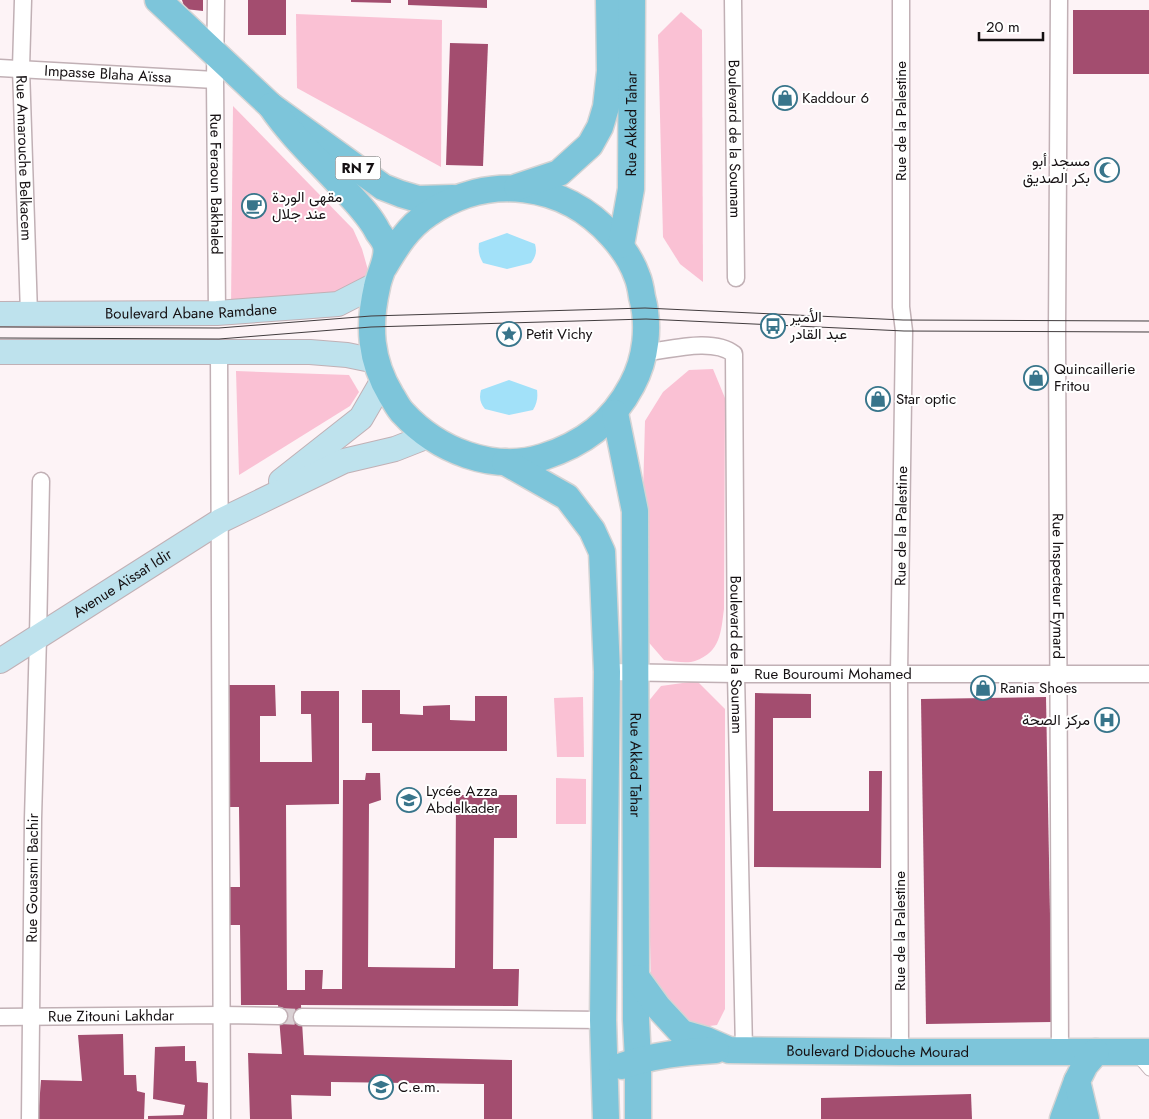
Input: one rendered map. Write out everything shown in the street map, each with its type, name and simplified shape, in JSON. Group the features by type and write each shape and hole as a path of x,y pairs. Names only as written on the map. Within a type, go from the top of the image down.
{"main road":[{"name":"RN 7","path":"158,0 216,67 383,186 418,199 456,198"},
{"name":"Rue Akkad Tahar","path":"514,188 559,173 590,145 600,127 606,107 610,71 609,0"},
{"name":"Rue Akkad Tahar","path":"621,245 631,189 632,0"},
{"name":"RN 7","path":"271,106 283,124 341,185 375,225 386,246 380,275"},
{"path":"514,188 544,193 574,204 600,222 621,245 637,275 645,308 646,339 636,378 626,396 615,413 592,434 566,450 536,459 505,462 465,455 428,436 401,411 379,371 371,327 380,275 402,238 427,215 456,198 484,190 514,188"},
{"name":"Boulevard Abane Ramdane","path":"0,314 217,313 338,304 380,275"},
{"path":"0,352 310,352 347,355 379,371"},
{"path":"246,508 361,418 379,371"},
{"name":"Rue Akkad Tahar","path":"615,413 635,511 636,1020 638,1119"},
{"path":"246,508 344,461 394,449 428,436"},
{"name":"Rue Akkad Tahar","path":"505,462 567,497 592,530 602,552 607,672 603,1020 606,1119"},
{"name":"Avenue Aïssat Idir","path":"0,661 220,521 246,508"},
{"path":"637,978 658,1007 682,1033"},
{"name":"Boulevard Didouche Mourad","path":"603,1020 636,1020 737,1050 1141,1052"},
{"path":"606,1073 638,1060 680,1052 737,1050"},
{"path":"1063,1119 1076,1081 1085,1065 1096,1052"},
{"path":"1076,1081 1086,1119"}],"street":[{"name":"Rue Amarouche Belkacem","path":"23,0 21,68 30,314"},
{"name":"Rue Feraoun Bakhaled","path":"216,0 217,313"},
{"name":"Boulevard de la Soumam","path":"733,0 736,278"},
{"name":"Rue de la Palestine","path":"900,1052 899,674 904,331 901,307 901,0"},
{"name":"Rue Inspecteur Eymard","path":"1059,0 1057,331 1060,1052"},
{"name":"Impasse Blaha Aïssa","path":"0,68 216,67"},
{"name":"Boulevard de la Soumam","path":"643,353 690,345 727,348 734,354 737,1050"},
{"path":"219,352 222,1119"},
{"name":"Rue Gouasmi Bachir","path":"30,1119 33,819 41,482"},
{"name":"Rue Bouroumi Mohamed","path":"607,672 736,674 1149,674"},
{"name":"Rue Zitouni Lakhdar","path":"0,1017 222,1014 279,1016"},
{"path":"302,1017 603,1020"}],"lane":[{"path":"1141,1052 1149,1071"}],"shaded area":[{"path":"681,12 702,30 703,282 680,264 663,237 658,35"},
{"path":"296,14 442,20 441,167 297,88"},
{"path":"233,106 353,229 362,249 368,270 362,288 231,308"},
{"path":"713,369 725,398 724,609 722,625 715,646 704,657 688,662 664,660 645,638 642,531 645,421 663,392 689,370"},
{"path":"236,371 349,375 359,392 350,406 239,475"},
{"path":"697,681 725,709 725,1009 717,1025 702,1027 676,1014 651,975 643,708 661,686"},
{"path":"583,697 584,757 557,757 554,698"},
{"path":"556,778 586,779 586,824 556,824"}],"water":[{"path":"507,233 535,244 536,254 531,263 507,269 483,263 479,253 479,243"},
{"path":"509,380 537,390 537,400 533,410 509,415 485,409 480,400 481,390"}],"building":[{"path":"182,0 203,0 203,11 185,9"},
{"path":"248,0 286,0 286,35 248,35"},
{"path":"351,0 391,0 391,3 351,2"},
{"path":"408,0 487,0 487,8 408,5"},
{"path":"1073,10 1149,10 1149,74 1073,74"},
{"path":"450,43 488,44 483,166 446,165"},
{"path":"229,685 275,685 276,716 260,716 260,762 312,762 311,714 301,714 301,691 339,691 339,804 286,805 287,990 305,990 305,970 323,970 322,989 342,989 343,780 365,780 366,773 380,773 381,800 369,804 368,967 455,968 456,795 517,795 517,838 494,838 493,969 519,969 518,1006 301,1005 304,1055 512,1060 512,1119 484,1119 484,1084 331,1082 331,1096 291,1095 292,1119 250,1119 248,1053 282,1054 278,1005 241,1005 240,925 230,925 230,887 240,887 239,807 230,807"},
{"path":"362,690 400,690 400,714 423,715 423,706 450,705 450,720 475,721 475,696 507,696 507,751 372,751 372,723 362,723"},
{"path":"755,693 811,694 811,718 773,718 773,811 869,811 869,771 882,771 881,868 754,867"},
{"path":"1046,697 1052,1022 926,1024 921,699"},
{"path":"123,1034 124,1075 136,1075 137,1091 145,1093 144,1119 38,1119 41,1080 82,1081 78,1035"},
{"path":"185,1046 185,1061 196,1061 197,1082 208,1083 207,1119 148,1119 148,1116 183,1115 185,1105 153,1099 155,1047"},
{"path":"971,1094 972,1119 821,1119 821,1098"}],"tunnel":[{"path":"279,1016 302,1017"}],"tram line":[{"path":"0,327 219,328 371,316 645,308 903,320 1149,321"},
{"path":"0,338 219,339 371,327 646,319 904,331 1149,332"}],"place":[{"name":"Kaddour 6","path":"785,98"},
{"name":"مسجد أبو بكر الصديق","path":"1107,170"},
{"name":"مقهى الوردة عند جلال","path":"254,206"},
{"name":"الأمير عبد القادر","path":"773,326"},
{"name":"Petit Vichy","path":"509,334"},
{"name":"Quincaillerie Fritou","path":"1036,378"},
{"name":"Star optic","path":"878,399"},
{"name":"Rania Shoes","path":"983,688"},
{"name":"مركز الصحة","path":"1107,720"},
{"name":"Lycée Azza Abdelkader","path":"409,800"},
{"name":"C.e.m.","path":"381,1087"}]}
